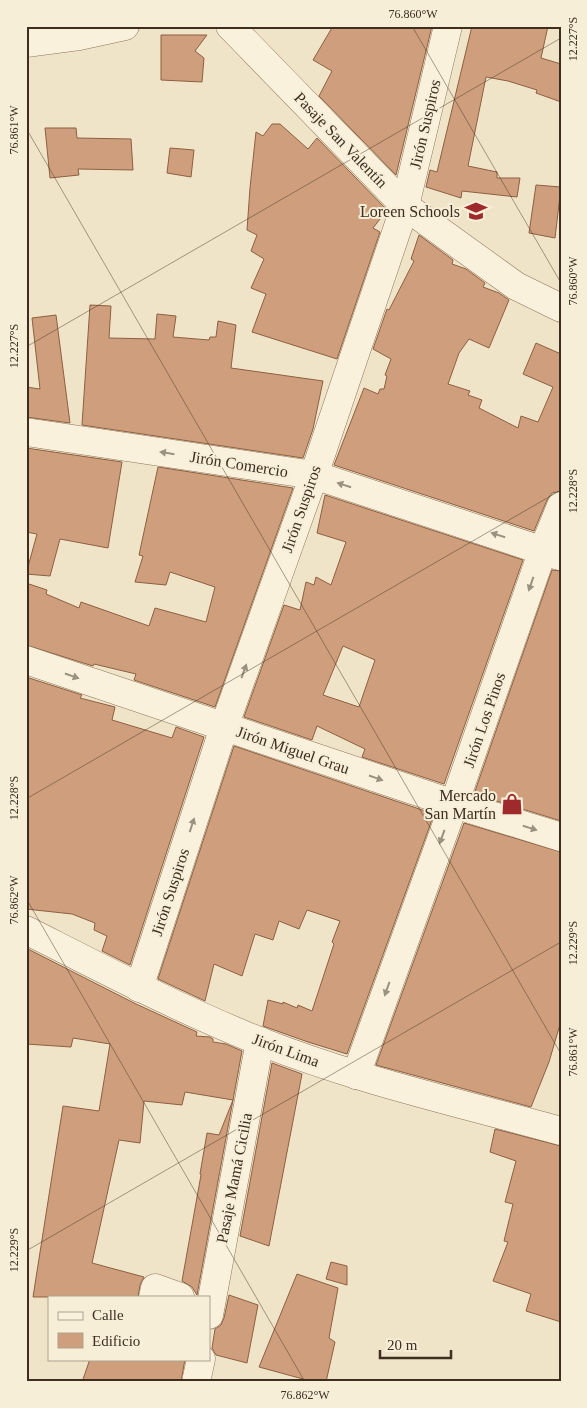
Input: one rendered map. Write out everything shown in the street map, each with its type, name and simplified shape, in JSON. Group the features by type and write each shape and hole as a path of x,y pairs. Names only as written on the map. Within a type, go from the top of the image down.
{"street":[{"path":"26,43 79,36 124,26"},
{"name":"Pasaje San Valentín","path":"230,26 405,206 516,286 561,308"},
{"name":"Jirón Suspiros","path":"139,988 224,727 314,475 405,206 448,26"},
{"name":"Jirón Comercio","path":"26,432 314,475 552,554"},
{"name":"Jirón Los Pinos","path":"356,1075 454,804 552,554 561,506"},
{"name":"Jirón Miguel Grau","path":"26,660 454,804 561,837"},
{"name":"Jirón Lima","path":"26,930 139,988 260,1041 356,1075 561,1132"},
{"name":"Pasaje Mamá Cicilia","path":"210,1305 260,1041"},
{"path":"153,1296 155,1288 177,1296"},
{"path":"196,1382 201,1360"}],"building":[{"path":"333,26 432,26 396,175 319,96 332,71 313,60"},
{"path":"472,26 548,26 541,58 561,64 561,102 536,93 537,90 508,81 486,77 468,166 497,172 497,178 520,178 517,197 462,191 461,198 426,187 430,170 437,172"},
{"path":"161,35 207,35 195,51 204,58 202,82 161,80"},
{"path":"272,124 280,124 308,149 317,138 387,210 373,228 380,232 337,359 252,332 266,294 251,288 264,259 251,251 257,235 247,230 250,188 256,132 263,136"},
{"path":"45,128 76,128 77,138 131,139 133,170 78,169 79,175 50,178"},
{"path":"170,148 194,150 191,177 167,173"},
{"path":"536,185 561,187 555,238 529,233"},
{"path":"419,235 453,260 452,264 466,269 485,283 483,287 499,293 509,300 489,348 469,339 459,353 448,384 470,391 468,395 482,400 479,408 518,428 521,416 538,422 553,387 523,374 536,343 561,354 561,491 552,493 547,500 534,531 334,465 364,388 378,394 380,389 384,389 387,376 385,375 391,359 373,349 387,309 389,310 414,261 411,259"},
{"path":"90,305 111,306 109,338 155,339 157,314 176,316 173,337 209,340 210,337 216,337 218,321 236,325 231,368 323,381 313,429 303,458 82,425"},
{"path":"56,315 70,423 26,417 26,387 40,389 32,318"},
{"path":"26,448 122,462 108,548 60,539 50,576 26,574 37,534 26,532"},
{"path":"158,467 293,488 215,707 134,680 136,674 94,664 93,666 26,645 26,583 47,590 46,594 79,608 81,602 149,626 155,608 206,622 215,587 170,572 166,585 135,582 143,556 139,555"},
{"path":"325,495 523,560 444,784 362,757 365,749 317,726 312,740 244,717 284,605 300,610 306,582 314,585 316,577 331,585 346,542 317,533","holes":["343,646 375,660 359,707 323,695"]},
{"path":"552,570 561,571 561,821 474,794"},
{"path":"26,677 82,695 80,698 115,707 112,720 172,738 176,727 204,737 130,965 102,951 107,936 94,930 95,923 72,914 26,909"},
{"path":"234,746 434,814 347,1054 263,1026 268,1000 283,1004 283,1002 297,1008 298,1005 312,1011 340,921 307,910 299,929 279,921 273,940 255,934 242,976 214,964 205,1001 158,979"},
{"path":"464,823 561,852 561,1021 549,1062 531,1107 376,1065"},
{"path":"26,948 134,1003 197,1032 196,1036 210,1037 213,1039 213,1042 226,1044 242,1051 233,1100 185,1092 182,1105 144,1101 140,1143 119,1140 92,1263 144,1277 138,1296 33,1297 63,1106 99,1111 110,1044 73,1038 71,1047 26,1044"},
{"path":"272,1063 302,1074 269,1246 240,1236"},
{"path":"233,1100 197,1295 192,1287 182,1281 207,1133 219,1135"},
{"path":"495,1129 561,1146 561,1322 526,1311 531,1294 493,1281 508,1242 504,1241 513,1204 505,1202 516,1161 490,1152"},
{"path":"331,1262 347,1266 347,1285 326,1279"},
{"path":"297,1274 338,1288 329,1338 335,1342 326,1382 314,1382 259,1367"},
{"path":"229,1295 258,1305 247,1363 216,1355 212,1348 215,1329 221,1325 224,1318"},
{"path":"90,1360 185,1360 181,1382 82,1382"}],"place":[{"name":"Loreen Schools","path":"476,211"},
{"name":"Mercado San Martín","path":"512,804"}]}
